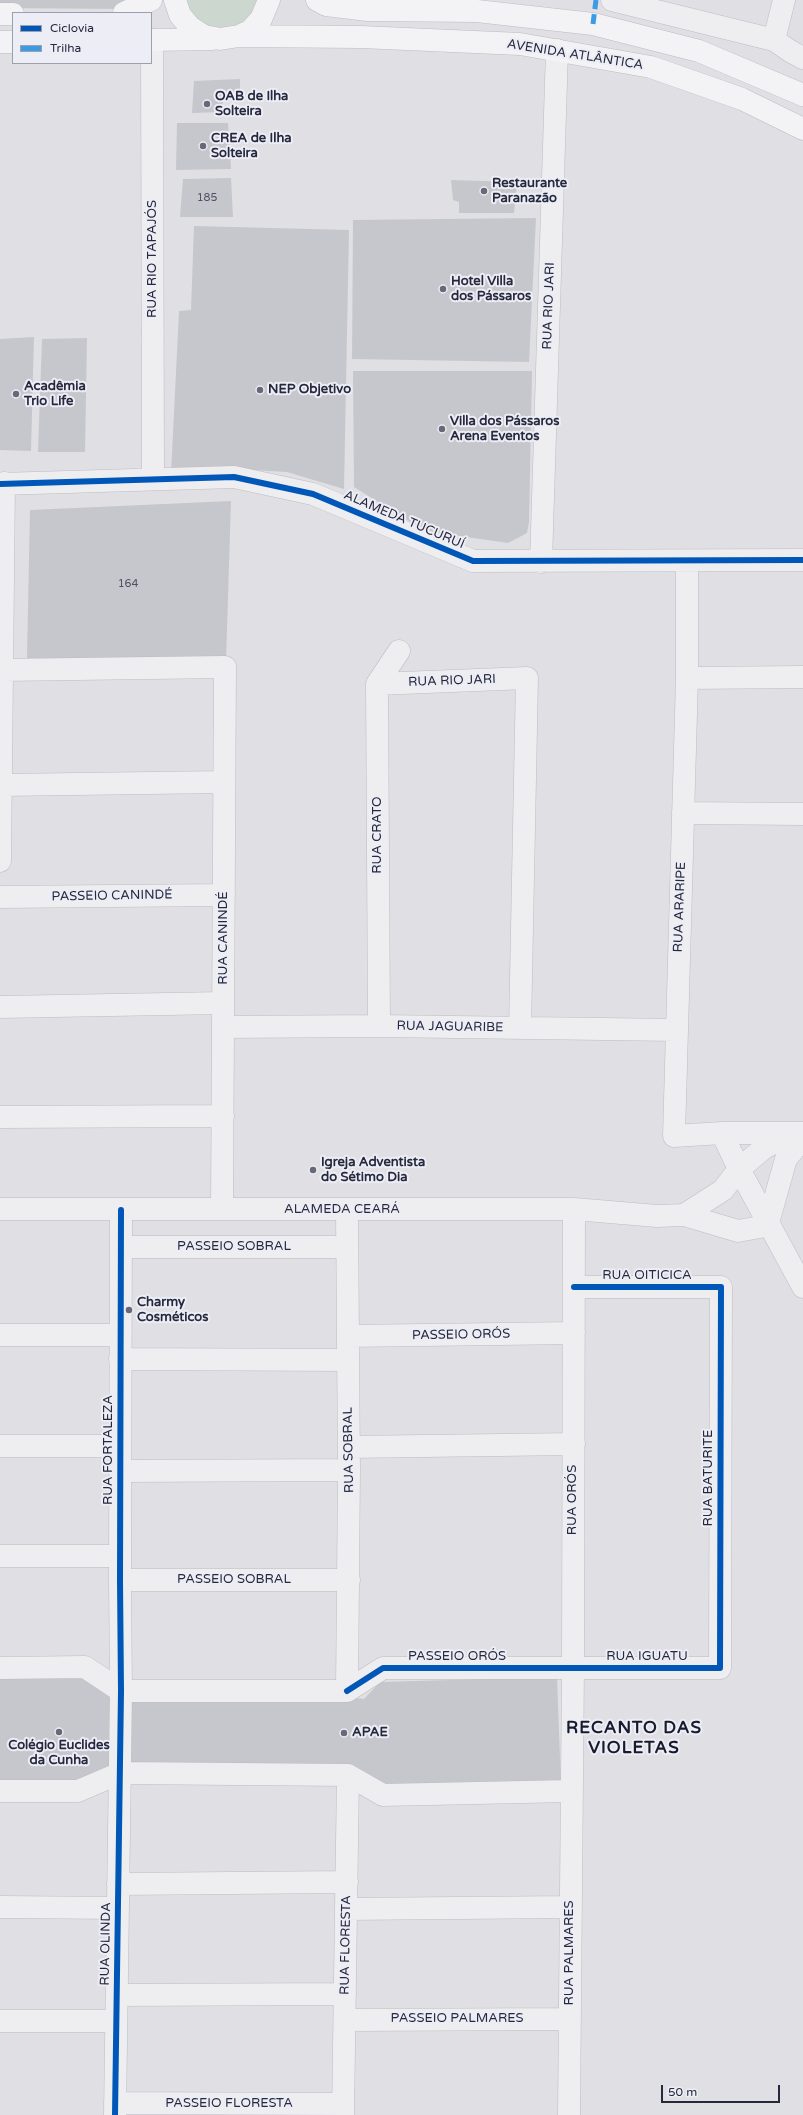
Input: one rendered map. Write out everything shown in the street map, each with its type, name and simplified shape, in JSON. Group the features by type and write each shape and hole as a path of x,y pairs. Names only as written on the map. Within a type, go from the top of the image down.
{"main road":[{"path":"126,12 151,0"},
{"path":"175,0 180,15 190,27 204,36 229,37 250,30 261,19 269,0"},
{"path":"317,0 326,5 368,10 477,10 593,24 699,50 803,95"},
{"path":"0,14 12,14"},
{"name":"AVENIDA ATLÂNTICA","path":"152,40 229,37 361,37 520,44 651,67 742,99 803,129"},
{"path":"0,42 12,42"}],"street":[{"path":"612,0 774,40 790,52 803,58"},
{"path":"774,40 784,0"},
{"name":"RUA RIO JARI","path":"541,562 557,50"},
{"name":"RUA RIO TAPAJÓS","path":"151,64 153,478"},
{"name":"ALAMEDA TUCURUÍ","path":"2,483 234,477 313,494 473,561 541,562 803,560"},
{"path":"0,861 2,483"},
{"name":"RUA ARARIPE","path":"687,561 687,678 674,1136 722,1133"},
{"path":"377,684 399,651"},
{"name":"RUA CANINDÉ","path":"1,655 225,667 222,1210"},
{"path":"687,678 803,677"},
{"name":"RUA RIO JARI","path":"377,684 528,678 520,1028"},
{"name":"RUA CRATO","path":"377,684 378,1026"},
{"path":"1,785 224,782"},
{"path":"683,813 803,814"},
{"name":"PASSEIO CANINDÉ","path":"0,897 224,895"},
{"path":"0,1007 223,1003"},
{"name":"RUA JAGUARIBE","path":"223,1027 378,1026 677,1030"},
{"path":"0,1117 223,1116"},
{"path":"800,1135 722,1133 739,1169 802,1286"},
{"path":"684,1215 723,1190 739,1169 764,1148 800,1135"},
{"path":"684,1215 738,1231 760,1227 768,1223 786,1159 800,1135"},
{"path":"723,1190 730,1219 738,1231"},
{"name":"ALAMEDA CEARÁ","path":"0,1209 574,1210 658,1216 684,1215"},
{"name":"RUA FORTALEZA","path":"121,1210 121,1691"},
{"name":"RUA SOBRAL","path":"347,1210 350,1470 347,1691"},
{"name":"RUA ORÓS","path":"571,1791 573,1668 574,1210"},
{"name":"PASSEIO SOBRAL","path":"121,1247 347,1247"},
{"name":"RUA OITICICA","path":"574,1287 721,1288"},
{"name":"RUA BATURITE","path":"720,1668 721,1288"},
{"name":"PASSEIO ORÓS","path":"348,1336 574,1333"},
{"path":"0,1335 120,1335"},
{"path":"120,1360 348,1360"},
{"path":"349,1448 574,1444"},
{"path":"0,1446 120,1446"},
{"path":"120,1470 350,1470"},
{"path":"0,1556 120,1556"},
{"name":"PASSEIO SOBRAL","path":"120,1580 349,1580"},
{"path":"0,1668 85,1667 121,1691 347,1691"},
{"name":"PASSEIO ORÓS","path":"347,1691 383,1668 573,1668"},
{"name":"RUA IGUATU","path":"573,1668 720,1668"},
{"name":"RUA OLINDA","path":"115,2109 121,1691"},
{"path":"0,1791 78,1791 120,1773 348,1775 383,1795 571,1791"},
{"name":"RUA FLORESTA","path":"343,2109 348,1775"},
{"name":"RUA PALMARES","path":"569,2115 571,1791"},
{"path":"118,1884 346,1882"},
{"path":"0,1907 118,1908"},
{"path":"346,1909 570,1907"},
{"path":"117,1995 345,1994"},
{"name":"PASSEIO PALMARES","path":"344,2020 570,2019"},
{"path":"0,2021 116,2021"},
{"name":"PASSEIO FLORESTA","path":"115,2109 343,2109"}],"shaded area":[{"path":"183,0 262,0 253,18 220,32 195,21"}],"building":[{"path":"0,0 141,0 123,9 0,8"},
{"name":"OAB de Ilha Solteira","path":"240,79 240,94 223,95 222,112 192,113 194,81"},
{"name":"CREA de Ilha Solteira","path":"177,123 228,123 231,169 176,170"},
{"path":"231,178 233,217 180,217 183,179"},
{"name":"Restaurante Paranazão","path":"451,180 517,182 514,213 459,213 459,202 453,200"},
{"name":"Hotel Villa dos Pássaros","path":"536,218 529,362 352,359 353,220"},
{"name":"NEP Objetivo","path":"194,226 349,230 344,489 287,472 235,469 171,474 179,311 191,310"},
{"name":"Acadêmia Trio Life","path":"34,337 31,451 0,450 0,339"},
{"path":"87,338 85,452 38,452 42,339"},
{"name":"Villa dos Pássaros Arena Eventos","path":"353,371 532,371 529,522 527,533 508,543 425,531 354,487"},
{"path":"231,501 226,661 27,658 30,510"},
{"name":"Colégio Euclides da Cunha","path":"0,1671 84,1671 118,1692 117,1771 77,1789 0,1787"},
{"name":"APAE","path":"557,1677 561,1785 384,1787 130,1767 129,1697 347,1697 364,1699 380,1682"}],"marked path":[{"path":"593,24 596,0"}],"cycle path":[{"path":"0,484 234,477 313,494 473,561 803,560"},
{"path":"115,2115 121,1691 121,1210"},
{"path":"347,1691 383,1668 720,1668 721,1287 574,1287"}],"place":[{"name":"OAB de Ilha Solteira","path":"207,104"},
{"name":"CREA de Ilha Solteira","path":"203,146"},
{"name":"Restaurante Paranazão","path":"484,191"},
{"name":"Hotel Villa dos Pássaros","path":"443,289"},
{"name":"NEP Objetivo","path":"260,390"},
{"name":"Acadêmia Trio Life","path":"16,394"},
{"name":"Villa dos Pássaros Arena Eventos","path":"442,429"},
{"name":"Igreja Adventista do Sétimo Dia","path":"313,1170"},
{"name":"Charmy Cosméticos","path":"129,1310"},
{"name":"Colégio Euclides da Cunha","path":"59,1732"},
{"name":"APAE","path":"344,1733"}],"district":[{"name":"RECANTO DAS VIOLETAS","path":"634,1739"}]}
